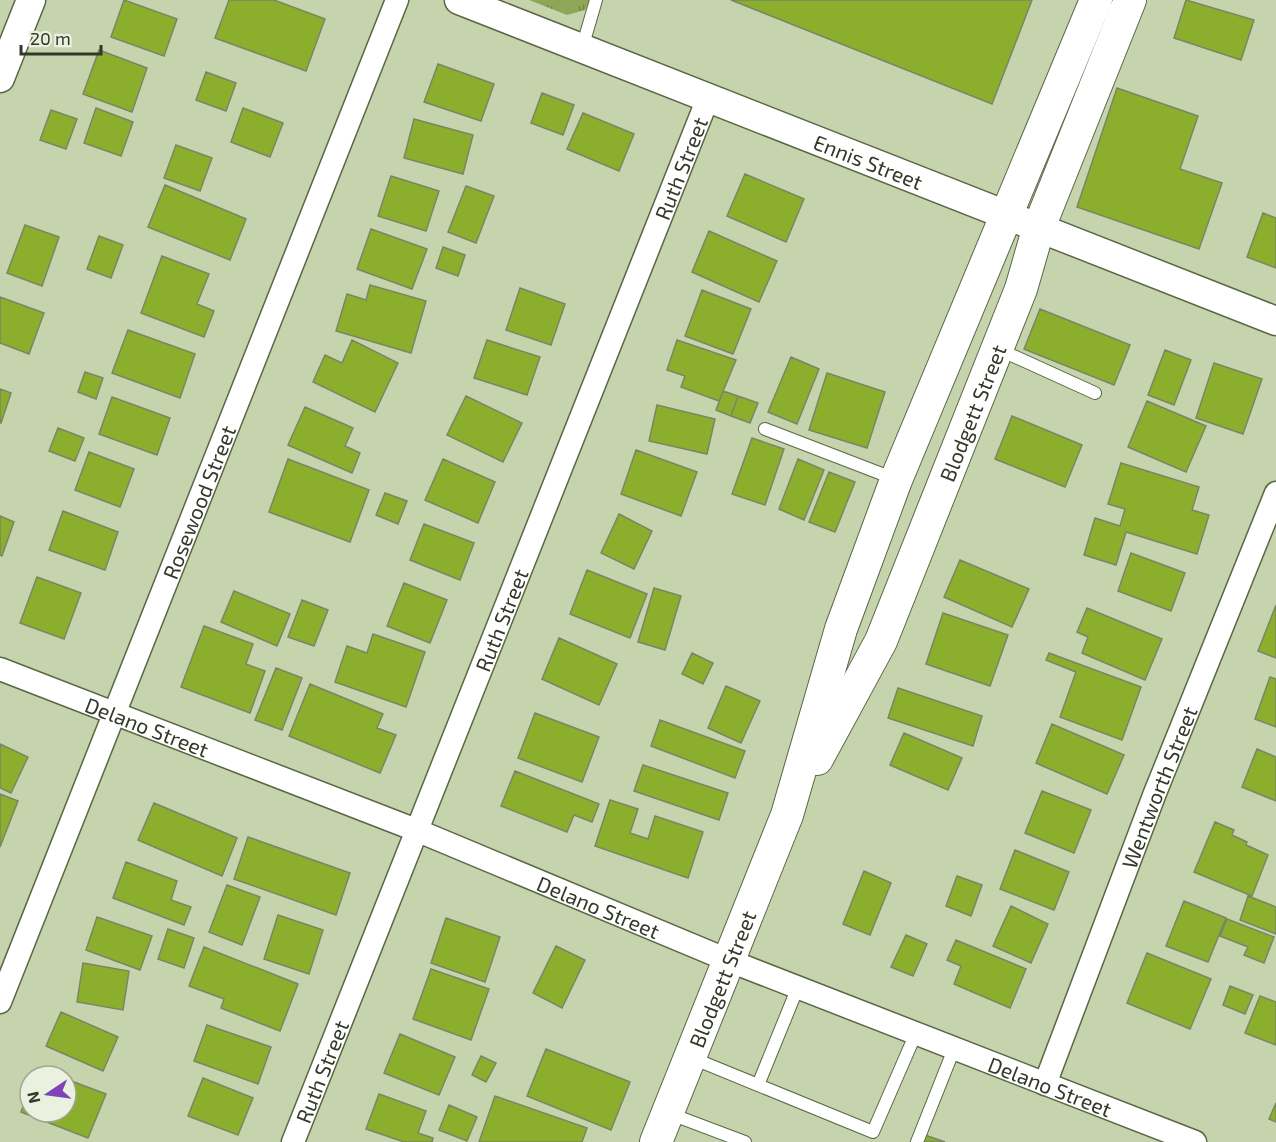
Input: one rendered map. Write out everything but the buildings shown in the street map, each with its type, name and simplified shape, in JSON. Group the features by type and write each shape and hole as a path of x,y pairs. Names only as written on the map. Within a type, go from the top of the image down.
{"main road":[{"name":"Blodgett Street","path":"656,1142 787,815 841,629 896,480 1096,0"},
{"name":"Blodgett Street","path":"787,815 881,642 1021,289 1038,230 1130,0"}],"street":[{"path":"0,78 31,0"},
{"name":"Rosewood Street","path":"0,1002 397,0"},
{"name":"Ennis Street","path":"459,0 1038,230 1276,321"},
{"name":"Ruth Street","path":"293,1142 708,98"},
{"name":"Wentworth Street","path":"1045,1084 1155,793 1276,493"},
{"name":"Delano Street","path":"0,669 416,830 730,961 1193,1142"}],"lane":[{"path":"582,48 596,0"},
{"path":"997,348 1095,393"},
{"path":"765,429 896,480"},
{"path":"758,1085 798,987"},
{"path":"690,1057 873,1132 916,1033"},
{"path":"917,1142 954,1048"},
{"path":"668,1113 745,1142"}],"green space":[{"path":"529,0 590,0 585,10 567,15"}]}
